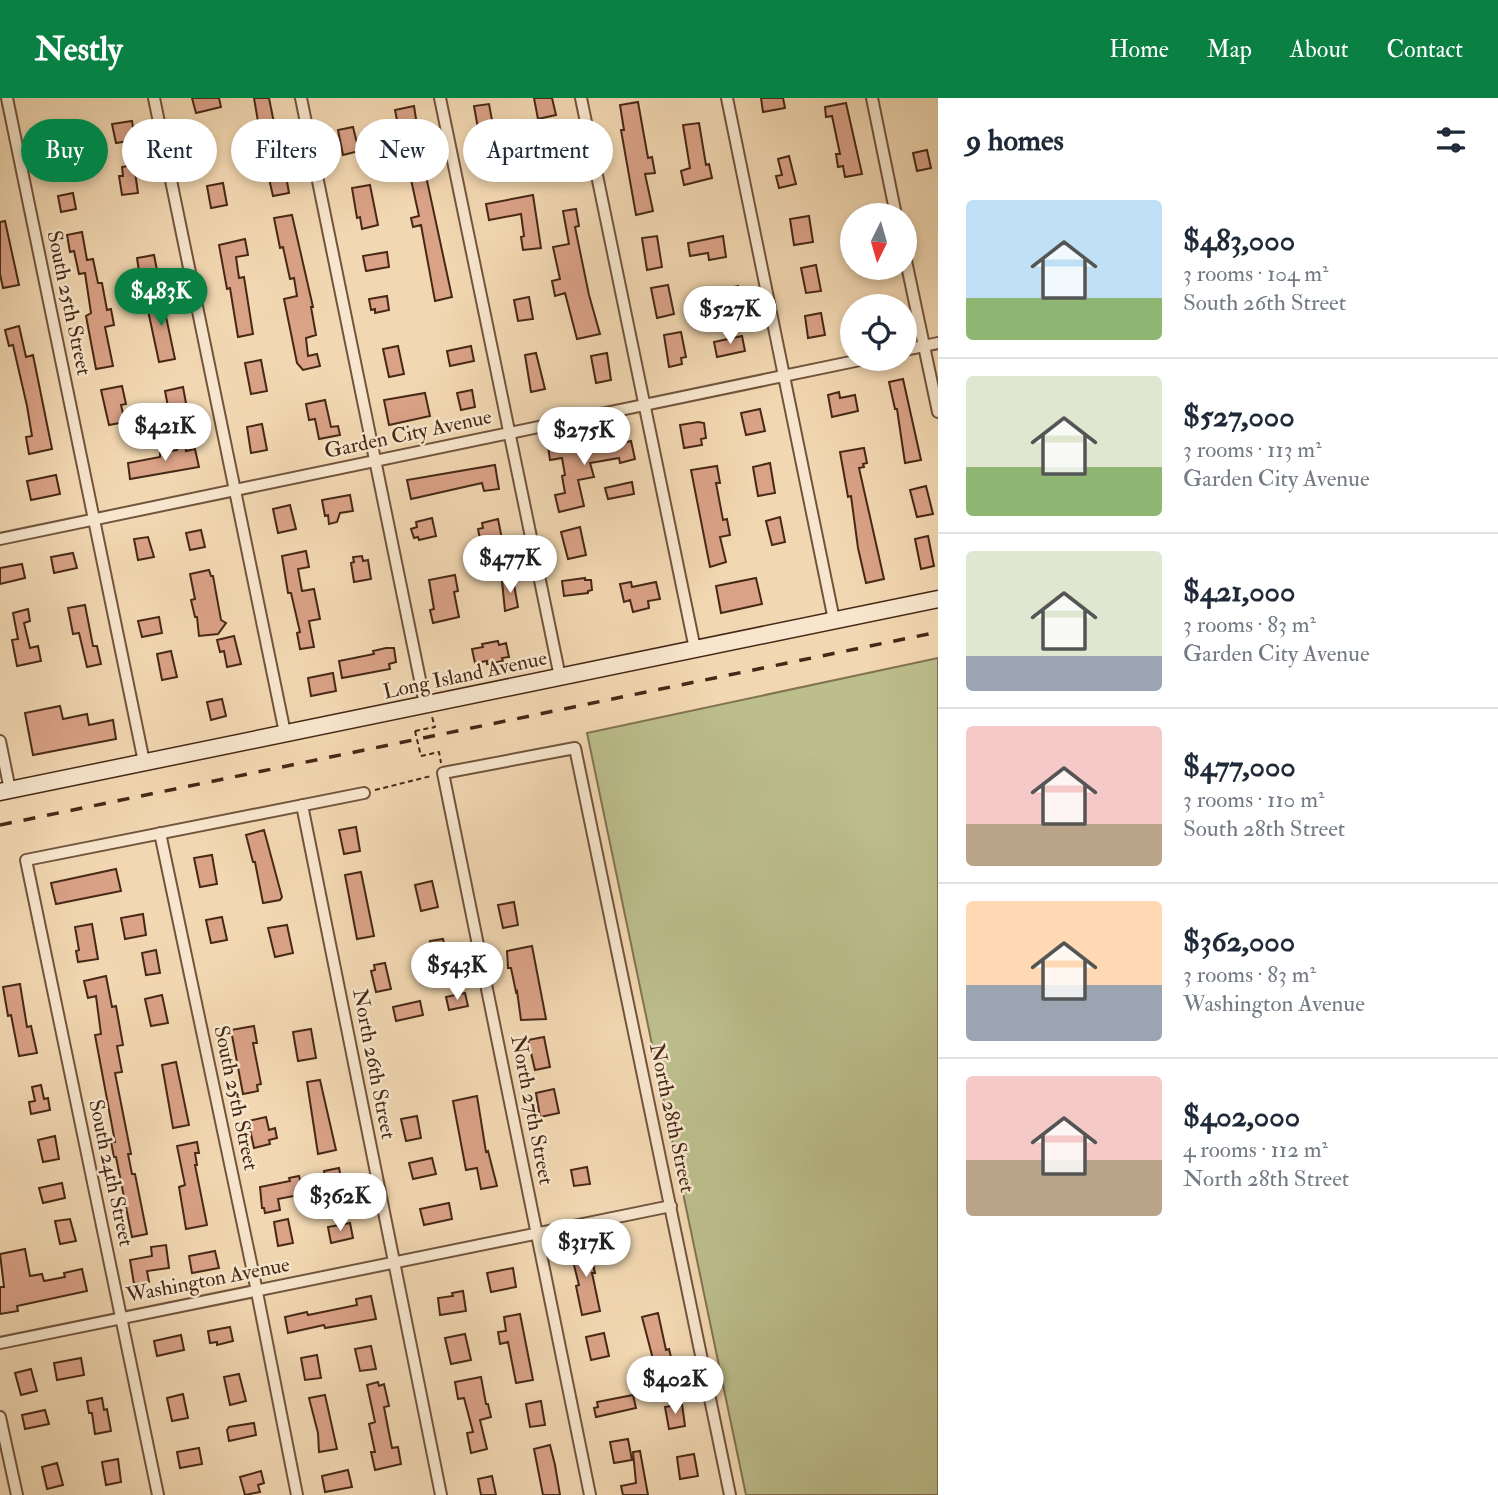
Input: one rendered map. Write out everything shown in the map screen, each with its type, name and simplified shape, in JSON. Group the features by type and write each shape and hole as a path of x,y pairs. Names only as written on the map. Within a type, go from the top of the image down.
{"street":[{"name":"South 25th Street","path":"7,98 144,762"},
{"path":"153,98 285,733"},
{"path":"301,98 428,710"},
{"path":"440,98 560,677"},
{"path":"581,98 695,649"},
{"path":"727,98 834,620"},
{"path":"872,98 894,203"},
{"path":"910,280 938,412"},
{"path":"917,347 938,343"},
{"name":"Garden City Avenue","path":"0,539 840,364"},
{"name":"Long Island Avenue","path":"5,791 285,733 428,710 560,677 938,599"},
{"path":"0,741 5,791"},
{"name":"North 28th Street","path":"443,773 575,748 730,1495"},
{"name":"North 27th Street","path":"443,773 590,1495"},
{"path":"160,834 364,793"},
{"name":"North 26th Street","path":"302,805 441,1495"},
{"name":"South 25th Street","path":"160,834 297,1495"},
{"name":"South 24th Street","path":"158,1495 26,860 160,834"},
{"name":"Washington Avenue","path":"0,1342 537,1231 671,1206"},
{"path":"0,1417 17,1495"}],"path":[{"path":"428,710 433,727 415,731 421,756 438,752"},
{"path":"364,793 443,773"}],"green space":[{"path":"938,658 938,1495 746,1495 587,733"}],"building":[{"path":"192,98 219,98 221,107 196,113"},
{"path":"254,98 269,98 273,119 258,119"},
{"path":"534,98 552,98 556,115 538,119"},
{"path":"761,98 783,98 785,108 763,112"},
{"path":"638,102 648,158 652,157 655,173 645,174 653,211 636,215 621,130 624,130 620,105"},
{"path":"846,103 862,174 845,177 843,166 838,167 836,154 840,154 832,116 826,117 825,107"},
{"path":"489,104 492,119 476,119 474,106"},
{"path":"414,106 416,119 397,119 395,110"},
{"path":"122,122 122,142 116,143 112,124"},
{"path":"699,123 706,165 709,164 712,178 684,185 681,171 690,168 683,125"},
{"path":"353,127 355,152 343,155 341,129"},
{"path":"927,150 931,168 917,171 913,153"},
{"path":"789,156 796,184 779,188 776,176 782,175 778,159"},
{"path":"119,176 122,176 122,182 136,182 138,193 122,195"},
{"path":"270,182 287,182 289,193 273,196"},
{"path":"412,182 427,182 452,297 435,301 421,225 413,227 411,218 419,216"},
{"path":"223,183 227,205 211,208 207,186"},
{"path":"370,185 378,225 362,229 360,217 357,218 352,188"},
{"path":"73,193 76,209 61,212 58,196"},
{"path":"533,195 541,248 523,250 521,214 489,220 486,204"},
{"path":"576,209 579,226 575,227 600,334 577,339 565,293 555,296 552,281 560,279 553,247 569,244 563,211"},
{"path":"292,215 313,307 316,335 306,338 308,356 317,354 320,366 303,370 297,363 284,299 297,296 294,278 290,279 274,218"},
{"path":"809,216 813,242 794,245 790,219"},
{"path":"5,221 19,285 3,288 0,274 0,222"},
{"path":"82,232 87,260 93,259 98,283 102,283 107,310 111,309 114,325 105,327 113,366 96,369 86,316 91,313 85,273 79,274 74,251 70,252 67,235"},
{"path":"657,236 662,267 647,270 642,238"},
{"path":"723,236 726,257 709,260 708,253 690,256 688,243"},
{"path":"245,239 248,255 236,257 239,278 244,277 253,334 238,337 219,245"},
{"path":"387,252 389,267 366,271 363,256"},
{"path":"154,255 158,275 140,278 137,258"},
{"path":"816,265 821,291 806,293 801,268"},
{"path":"668,285 674,314 657,318 651,288"},
{"path":"738,286 743,308 727,312 722,290"},
{"path":"167,296 171,311 165,312 175,359 159,362 146,301"},
{"path":"387,296 389,310 375,313 375,309 371,310 369,299"},
{"path":"529,297 533,319 518,321 514,300"},
{"path":"821,313 825,335 808,338 805,316"},
{"path":"19,326 26,357 33,355 52,449 29,454 26,437 32,436 27,406 13,345 9,346 5,330"},
{"path":"681,332 686,357 681,358 682,364 669,367 664,335"},
{"path":"742,336 745,351 717,357 714,342"},
{"path":"398,346 404,374 389,377 383,349"},
{"path":"471,346 474,361 450,366 447,351"},
{"path":"536,353 545,389 531,392 525,355"},
{"path":"607,353 611,380 596,383 591,356"},
{"path":"261,360 267,391 251,394 245,363"},
{"path":"903,379 921,460 905,463 897,409 889,382"},
{"path":"122,386 126,404 121,405 125,422 109,425 101,390"},
{"path":"183,387 188,414 170,417 165,391"},
{"path":"472,390 475,407 461,410 457,393"},
{"path":"839,392 840,398 855,395 858,411 832,417 828,395"},
{"path":"425,393 430,416 389,425 384,400"},
{"path":"325,400 331,427 338,426 340,435 319,439 315,419 309,420 306,404"},
{"path":"760,409 765,431 746,435 741,413"},
{"path":"704,423 706,438 701,439 702,445 684,448 680,425"},
{"path":"262,424 267,450 251,453 247,427"},
{"path":"631,441 635,459 620,463 619,458 590,463 594,477 578,480 584,506 559,512 555,495 565,493 562,476 565,475 562,458 550,460 548,446 573,442 573,447 607,442 608,447"},
{"path":"185,444 186,451 195,449 199,467 130,479 128,463 160,457 160,453 177,450 176,446"},
{"path":"864,448 867,463 859,468 884,579 866,583 851,496 848,497 840,452"},
{"path":"770,463 775,493 758,496 753,467"},
{"path":"495,465 499,489 484,491 482,483 411,499 407,480"},
{"path":"717,466 720,483 716,483 723,520 727,519 730,535 720,537 726,562 710,567 691,470"},
{"path":"56,475 60,494 31,500 27,481"},
{"path":"632,482 634,494 608,499 605,488"},
{"path":"926,486 933,514 917,517 910,490"},
{"path":"350,495 353,511 340,513 337,522 329,524 322,500"},
{"path":"290,505 296,529 278,533 273,509"},
{"path":"780,517 785,542 772,545 766,521"},
{"path":"432,518 436,536 419,540 418,537 414,538 411,529 417,527 416,522"},
{"path":"498,519 503,544 487,547 485,538 480,539 478,529 483,528 482,523"},
{"path":"580,527 586,555 568,559 561,532"},
{"path":"201,530 205,547 190,550 186,533"},
{"path":"928,536 934,566 921,569 915,539"},
{"path":"148,537 154,557 138,560 134,539"},
{"path":"306,551 309,567 298,569 302,591 314,589 320,619 309,621 314,647 300,649 297,633 300,632 291,593 288,593 282,556"},
{"path":"73,553 77,568 54,573 51,557"},
{"path":"362,556 363,561 368,560 371,579 354,582 351,563 354,562 353,557"},
{"path":"22,564 25,578 0,584 0,568"},
{"path":"209,570 213,576 221,620 226,623 218,634 199,636 197,617 191,600 195,599 190,574"},
{"path":"455,575 458,591 454,592 459,617 433,623 430,610 434,609 429,580"},
{"path":"585,578 591,580 592,590 564,596 562,581"},
{"path":"756,578 762,604 721,613 716,586"},
{"path":"513,579 518,607 505,611 502,581"},
{"path":"631,582 632,587 656,582 660,599 648,601 649,608 633,612 630,600 624,602 620,584"},
{"path":"85,605 93,646 97,646 101,664 87,667 79,633 73,634 68,608"},
{"path":"28,609 30,621 24,623 30,648 38,646 41,661 17,666 12,640 18,639 13,613"},
{"path":"159,617 162,633 142,637 138,621"},
{"path":"234,636 241,664 227,667 224,651 220,652 217,640"},
{"path":"498,641 499,645 506,643 509,657 487,664 487,661 475,663 472,649"},
{"path":"394,648 396,662 389,664 390,669 342,678 339,661 374,654 373,651"},
{"path":"171,651 177,677 162,680 157,654"},
{"path":"333,673 336,691 311,696 308,678"},
{"path":"222,699 226,716 211,720 207,702"},
{"path":"60,706 63,719 87,714 89,725 113,720 116,739 33,755 25,713"},
{"path":"356,827 360,851 344,854 339,830"},
{"path":"264,830 282,897 280,900 263,903 255,862 246,835"},
{"path":"212,855 217,884 200,887 194,858"},
{"path":"116,869 121,891 56,904 51,883"},
{"path":"361,872 374,936 357,939 345,875"},
{"path":"432,881 438,907 421,911 415,885"},
{"path":"514,902 518,925 503,928 498,905"},
{"path":"143,914 146,935 125,939 121,918"},
{"path":"222,917 227,940 211,943 206,920"},
{"path":"92,924 98,959 78,962 75,927"},
{"path":"287,925 293,953 275,957 268,928"},
{"path":"443,939 445,948 447,947 448,968 435,970 430,941"},
{"path":"532,946 546,1019 521,1020 517,991 511,968 508,968 507,951"},
{"path":"156,950 160,973 146,975 142,953"},
{"path":"385,963 391,989 376,992 371,971 375,970 374,965"},
{"path":"106,976 112,1007 116,1006 123,1045 117,1046 122,1072 115,1073 131,1154 128,1154 132,1174 135,1174 147,1234 132,1237 111,1142 115,1142 95,1035 101,1034 96,996 88,998 84,981"},
{"path":"20,984 27,1027 31,1026 37,1053 19,1056 3,987"},
{"path":"465,993 468,1006 449,1010 446,997"},
{"path":"162,995 168,1023 151,1026 145,999"},
{"path":"420,1001 423,1015 396,1021 393,1007"},
{"path":"254,1026 257,1043 253,1043 261,1084 257,1085 258,1091 243,1094 231,1030"},
{"path":"311,1029 316,1058 298,1061 293,1032"},
{"path":"544,1037 550,1067 535,1070 528,1040"},
{"path":"176,1062 189,1125 173,1128 162,1065"},
{"path":"320,1080 336,1150 318,1154 307,1082"},
{"path":"41,1085 44,1099 48,1098 50,1110 31,1114 29,1102 35,1101 32,1087"},
{"path":"554,1089 559,1113 540,1117 536,1093"},
{"path":"477,1096 486,1152 488,1151 497,1186 481,1189 477,1168 466,1170 453,1101"},
{"path":"417,1116 421,1138 406,1141 401,1119"},
{"path":"266,1117 269,1130 275,1128 277,1138 269,1140 270,1144 254,1148 248,1121"},
{"path":"55,1136 59,1159 43,1162 38,1140"},
{"path":"197,1142 199,1153 195,1153 195,1165 207,1225 186,1229 179,1187 185,1185 177,1146"},
{"path":"432,1158 436,1174 413,1179 409,1163"},
{"path":"587,1167 590,1184 574,1186 571,1170"},
{"path":"339,1168 344,1193 329,1195 324,1171"},
{"path":"299,1176 304,1194 278,1199 280,1210 265,1213 260,1187 290,1181 289,1178"},
{"path":"62,1183 65,1198 43,1203 39,1188"},
{"path":"449,1203 452,1219 424,1225 420,1209"},
{"path":"70,1219 76,1241 60,1244 55,1221"},
{"path":"288,1219 293,1243 278,1246 274,1222"},
{"path":"350,1223 353,1238 331,1243 328,1227"},
{"path":"166,1245 169,1268 147,1271 149,1282 134,1284 130,1260 152,1256 151,1247"},
{"path":"588,1245 590,1252 594,1251 597,1263 593,1264 595,1273 592,1273 600,1311 582,1315 576,1286 579,1285 570,1249"},
{"path":"25,1249 30,1276 42,1274 44,1281 65,1277 64,1273 82,1269 87,1291 17,1306 18,1311 0,1314 0,1287 4,1287 0,1254"},
{"path":"215,1251 219,1268 192,1273 189,1256"},
{"path":"513,1268 516,1287 491,1292 487,1273"},
{"path":"463,1291 466,1311 440,1315 438,1298 453,1296 452,1293"},
{"path":"371,1296 376,1319 325,1328 324,1325 288,1333 285,1317 357,1305 356,1299"},
{"path":"658,1313 666,1350 669,1349 676,1377 671,1379 672,1383 660,1386 642,1317"},
{"path":"520,1314 533,1380 516,1383 508,1342 500,1344 498,1332 506,1331 504,1317"},
{"path":"230,1327 233,1341 217,1345 217,1342 210,1343 208,1331"},
{"path":"604,1333 609,1356 591,1360 586,1337"},
{"path":"465,1334 471,1360 451,1364 445,1338"},
{"path":"181,1335 184,1350 157,1356 154,1341"},
{"path":"371,1346 376,1369 360,1371 355,1349"},
{"path":"317,1355 321,1378 305,1380 301,1358"},
{"path":"81,1358 84,1375 57,1380 54,1363"},
{"path":"31,1369 37,1391 21,1395 15,1373"},
{"path":"239,1374 246,1401 230,1405 224,1377"},
{"path":"481,1377 491,1417 480,1420 487,1449 471,1453 467,1433 473,1432 464,1398 458,1399 455,1382"},
{"path":"378,1382 379,1386 384,1384 389,1406 384,1407 392,1448 398,1447 401,1464 375,1470 371,1452 375,1452 369,1424 375,1422 367,1385"},
{"path":"183,1394 188,1418 172,1421 167,1398"},
{"path":"325,1395 337,1449 319,1452 318,1433 309,1398"},
{"path":"633,1395 636,1408 596,1417 594,1408 598,1407 597,1402"},
{"path":"102,1398 111,1431 95,1434 87,1401"},
{"path":"541,1401 545,1425 530,1427 526,1404"},
{"path":"682,1404 685,1426 669,1429 665,1407"},
{"path":"45,1410 49,1424 25,1429 22,1415"},
{"path":"254,1423 256,1435 229,1441 229,1427"},
{"path":"628,1439 632,1460 614,1463 610,1442"},
{"path":"550,1445 560,1495 543,1495 534,1449"},
{"path":"199,1448 202,1464 180,1468 177,1452"},
{"path":"640,1451 648,1495 623,1495 621,1486 636,1483 633,1452"},
{"path":"694,1454 698,1476 680,1479 677,1457"},
{"path":"118,1459 121,1482 106,1485 102,1462"},
{"path":"57,1463 63,1485 47,1489 42,1467"},
{"path":"348,1470 352,1487 325,1492 322,1476"},
{"path":"261,1471 264,1483 258,1485 260,1492 245,1495 240,1477"},
{"path":"492,1476 496,1495 481,1495 478,1479"}],"railway":[{"path":"0,825 938,632"}]}
